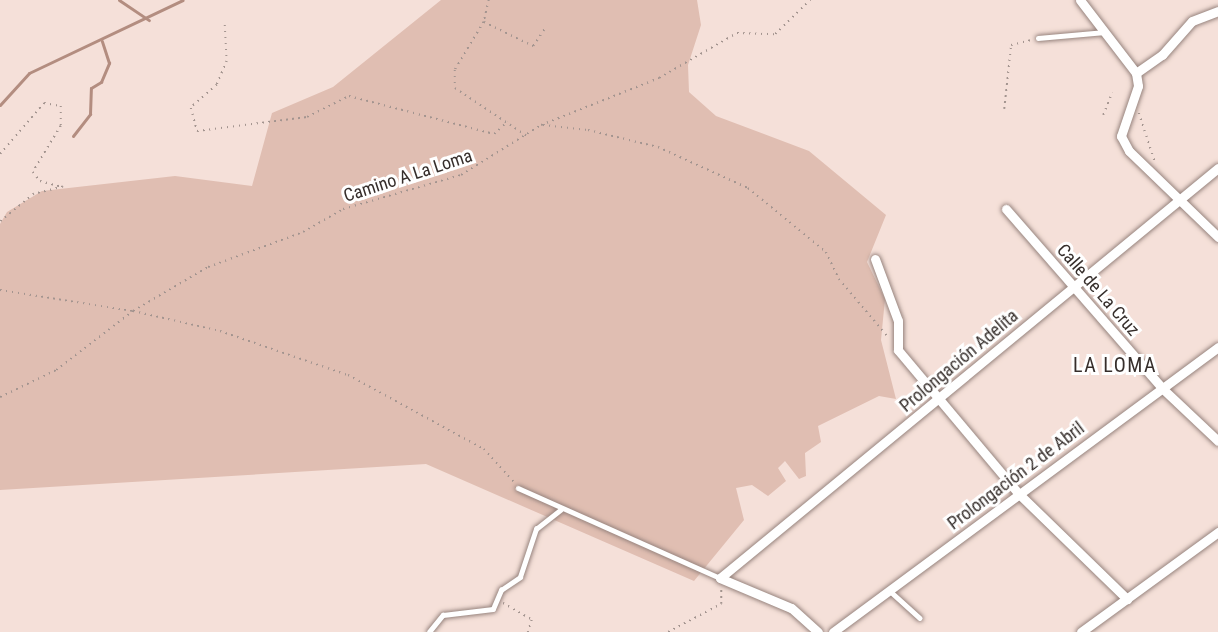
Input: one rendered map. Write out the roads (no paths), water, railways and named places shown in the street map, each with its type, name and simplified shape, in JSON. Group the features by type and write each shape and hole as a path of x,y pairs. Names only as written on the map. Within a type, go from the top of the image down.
{"street":[{"path":"1080,0 1136,73 1134,101 1121,136 1156,178 1218,237"},
{"path":"1136,73 1162,55 1191,21 1218,11"},
{"name":"Prolongación Adelita","path":"720,578 941,397 1177,198 1218,168"},
{"name":"Calle de La Cruz","path":"1006,209 1162,388 1218,441"},
{"path":"875,259 898,321 898,350 941,397 1019,494 1126,599"},
{"name":"Prolongación 2 de Abril","path":"833,632 1218,347"},
{"path":"1082,632 1218,532"},
{"path":"720,578 791,609 818,632"}],"lane":[{"path":"1038,38 1105,32"},
{"path":"518,488 560,510 720,578"},
{"path":"429,632 438,617 487,611 498,601 501,590 520,577 536,529 560,510"},
{"path":"890,591 920,618"}],"waterway":[{"path":"119,0 149,20"},
{"path":"0,105 29,73 183,0"},
{"path":"73,136 90,114 91,88 101,82 109,63 102,41"}],"district":[{"name":"LA LOMA","path":"1115,365"}]}
